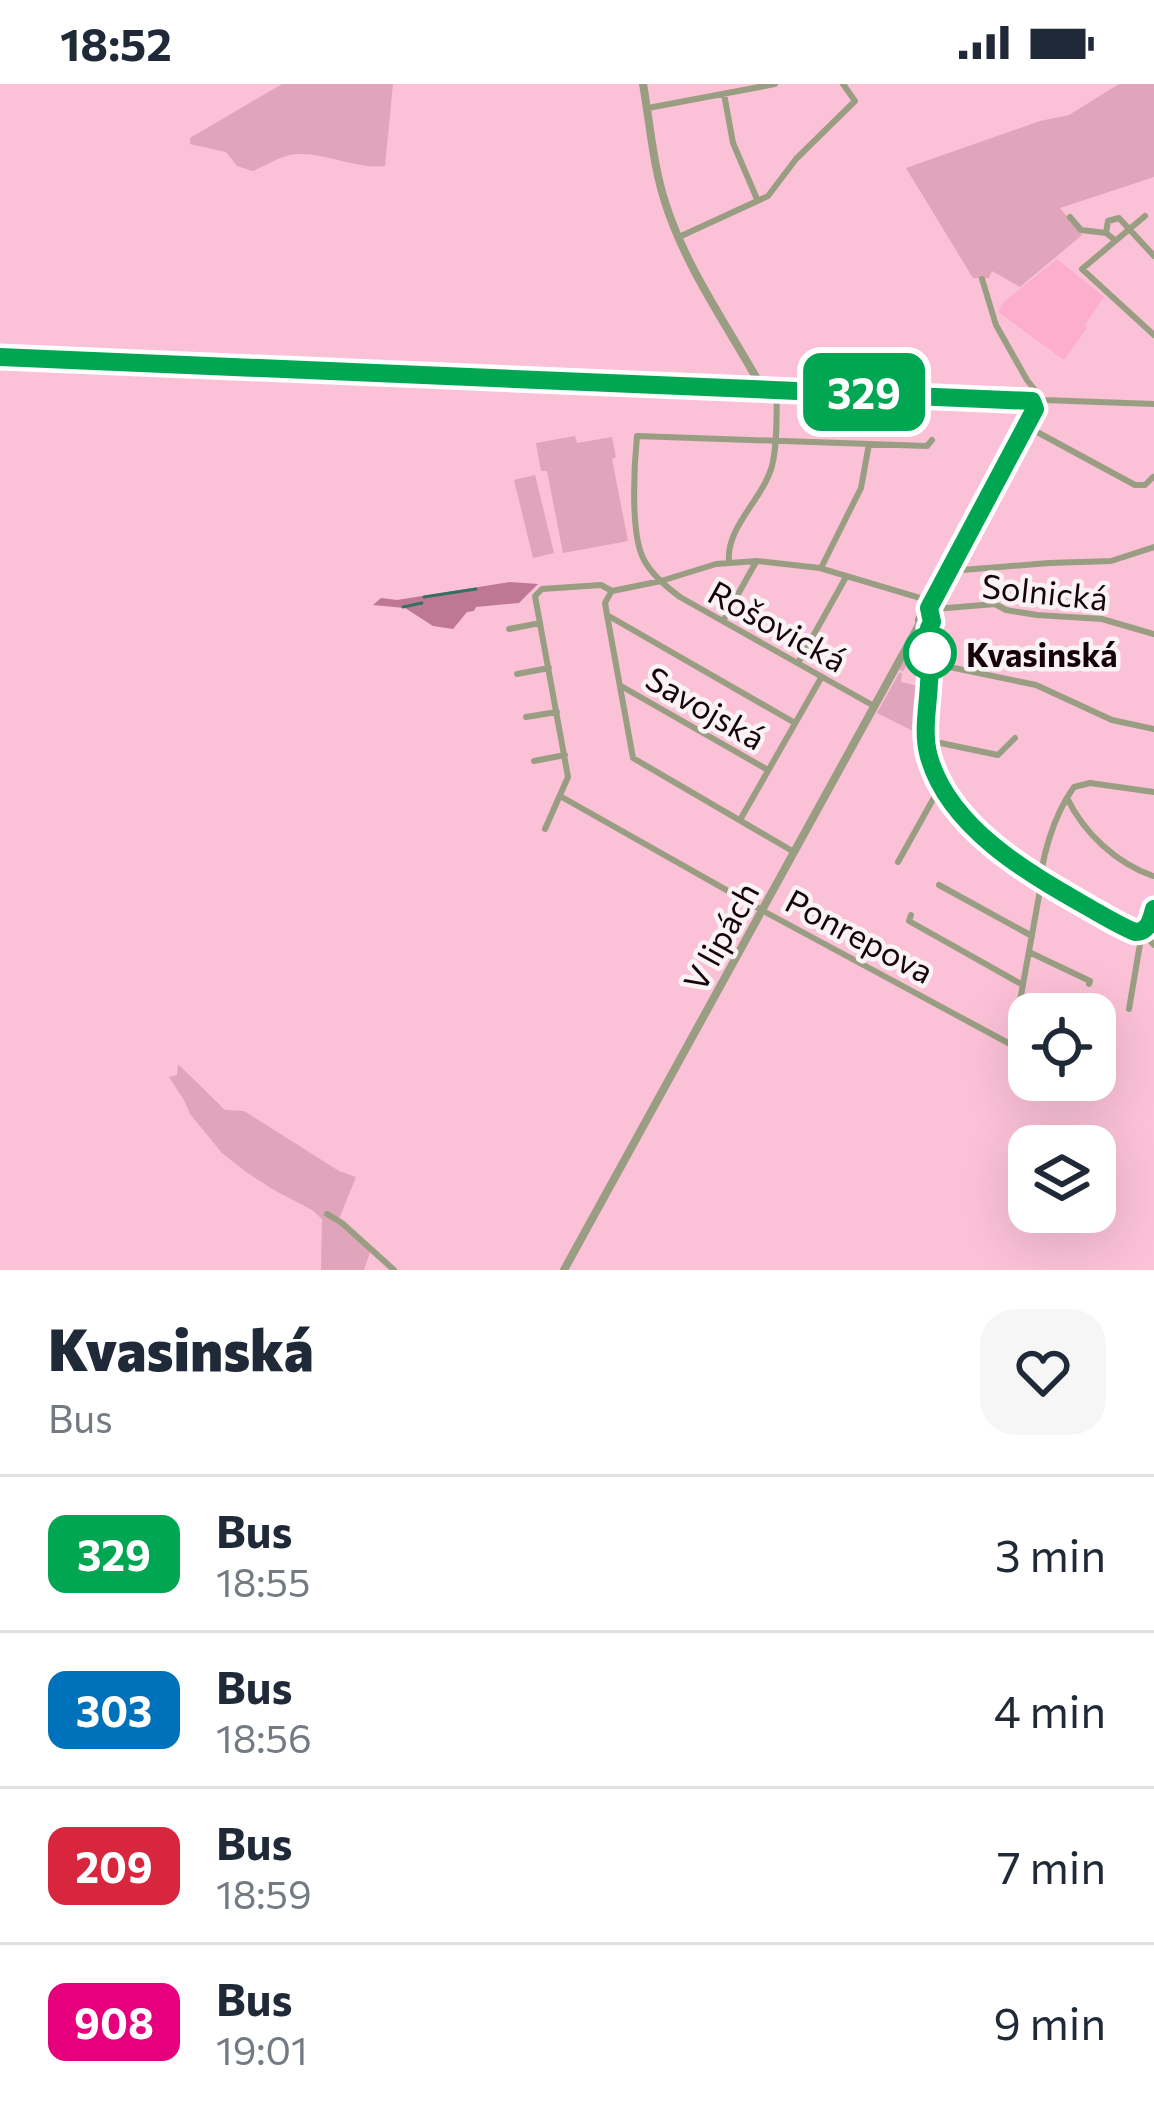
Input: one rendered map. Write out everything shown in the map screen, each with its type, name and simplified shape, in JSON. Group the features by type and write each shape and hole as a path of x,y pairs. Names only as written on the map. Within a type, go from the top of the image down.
{"street":[{"path":"643,84 664,200 693,268 762,388"},
{"path":"648,109 775,84"},
{"path":"679,237 768,196 796,159 855,101 843,84"},
{"path":"724,94 733,142 758,200"},
{"path":"1145,216 1082,269 1154,335"},
{"path":"1070,217 1081,230 1106,233 1115,240"},
{"path":"1106,233 1111,218 1119,218 1154,256"},
{"path":"928,611 1038,402 996,325 982,278"},
{"path":"0,357 1154,404"},
{"path":"729,561 729,545 770,471 777,388"},
{"path":"1026,426 1135,485 1145,485 1154,477"},
{"path":"661,581 641,555 634,471 637,436 927,446 932,440"},
{"path":"820,568 860,488 869,444"},
{"path":"949,571 1111,561 1154,547"},
{"path":"612,591 729,561 757,560 820,568 924,599 932,622 924,626 930,663 926,740 929,758 951,802 974,827 1039,879 1129,930 1142,932 1154,945"},
{"path":"723,621 757,560"},
{"path":"798,663 846,577"},
{"name":"Rošovická","path":"661,581 677,595 874,706"},
{"path":"545,829 568,777 535,596 558,587 605,585 612,591"},
{"path":"612,591 605,604 635,760 794,852"},
{"name":"Solnická","path":"928,611 994,604 1037,615 1102,619 1154,634"},
{"path":"607,616 795,724"},
{"path":"509,629 540,623"},
{"name":"V lipách","path":"564,1270 874,706 924,626"},
{"path":"930,663 1036,685 1112,720 1154,729"},
{"path":"518,674 549,668"},
{"path":"740,820 822,677"},
{"name":"Savojská","path":"619,685 769,770"},
{"path":"526,717 557,712"},
{"path":"926,740 998,755 1015,738"},
{"path":"534,761 565,755"},
{"path":"911,914 910,921 1023,985 1039,879 1066,798 1074,788 1090,783 1154,792"},
{"path":"898,862 941,785"},
{"name":"Ponrepova","path":"560,796 1012,1045 1023,985"},
{"path":"1066,798 1105,848 1154,876"},
{"path":"939,885 1032,935"},
{"path":"1129,1009 1142,932 1154,910"},
{"path":"1029,952 1089,984"},
{"path":"327,1214 394,1270"}],"shaded area":[{"path":"282,84 393,84 385,166 298,154 253,171 237,166 226,152 190,144 190,138"},
{"path":"1119,84 1154,84 1154,177 1060,208 1082,235 1020,287 992,271 989,278 973,278 906,168 1069,115"},
{"path":"1057,259 1104,297 1064,360 998,312"},
{"path":"575,436 577,443 612,437 628,541 563,553 547,471 541,471 536,443"},
{"path":"535,475 554,553 533,558 514,480"},
{"path":"510,582 538,584 519,603 476,607 453,629 433,626 405,608 373,605 381,598 397,600"},
{"path":"922,629 926,631 926,670 919,734 877,713 899,673 901,682 918,686 922,670 907,665 899,670"},
{"path":"178,1064 225,1110 244,1111 356,1177 339,1219 371,1249 364,1270 321,1270 322,1219 222,1153 190,1114 169,1077 177,1075"}],"waterway":[{"path":"424,597 476,589"},
{"path":"403,607 422,603"}],"bus line":[{"name":"329","path":"0,357 1032,401 1035,409 929,608 929,758 963,816 1039,879 1135,932 1147,928 1154,909"}],"place":[{"name":"Kvasinská","path":"930,653"}]}
